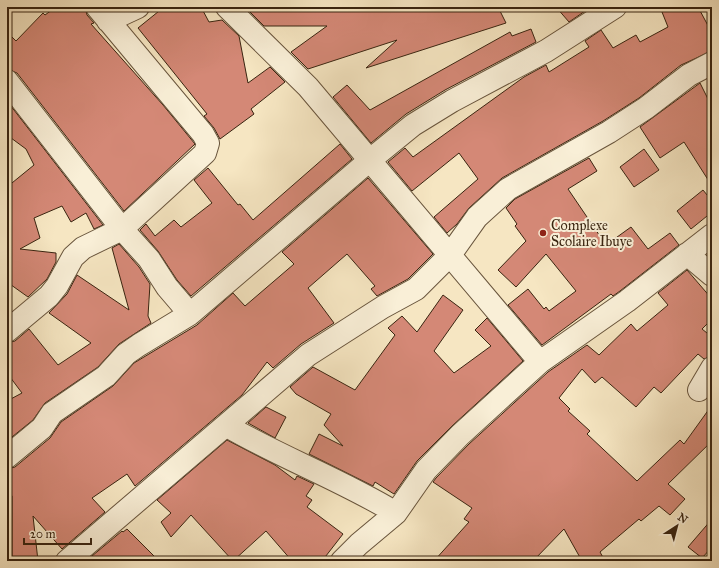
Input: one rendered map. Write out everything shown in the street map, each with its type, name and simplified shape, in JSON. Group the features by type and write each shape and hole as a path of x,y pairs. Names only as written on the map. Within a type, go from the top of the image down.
{"street":[{"path":"7,331 49,296 57,286 73,257 83,248 122,229 205,153 208,143 203,134 102,14 138,7"},
{"path":"228,7 308,87 540,362"},
{"path":"7,457 42,428 52,413 106,376 126,354 190,314 413,125 452,101 546,52 616,7"},
{"path":"67,561 184,459 227,426 308,355 383,307 416,289 450,255 477,217 508,189 609,132 646,108 689,75 712,63"},
{"path":"7,81 122,229 149,258 167,287 190,314"},
{"path":"342,561 359,544 396,513 426,470 455,440 540,362 627,301 712,236"},
{"path":"687,254 712,275"},
{"path":"699,390 712,368"},
{"path":"227,426 254,442 369,496 396,513"}],"building":[{"path":"56,7 85,7 87,15 94,23 91,24 163,105 195,144 124,211 17,73 7,69 7,32 16,41 43,13 45,15"},
{"path":"164,7 201,7 209,22 222,20 239,36 248,83 270,67 285,82 251,109 254,114 220,139 214,128 204,116 207,114 138,28"},
{"path":"245,7 498,7 506,23 366,68 397,40 308,69 291,52 327,26 264,26"},
{"path":"556,7 587,7 588,9 569,22"},
{"path":"660,7 698,7 712,33 712,51 681,65 639,98 603,121 502,178 469,208 457,224 447,233 434,217 478,179 459,153 412,191 388,162 405,148 413,157 524,77 546,65 549,72 589,47 585,41 601,30 613,48 636,35 640,42 668,27"},
{"path":"531,29 536,42 445,90 406,114 371,143 333,97 347,85 370,110 510,32 512,36"},
{"path":"700,83 712,107 712,186 684,142 660,158 640,127"},
{"path":"7,101 103,225 94,229 86,213 71,222 62,206 34,218 40,238 20,249 56,253 56,262 47,279 28,297 7,282 7,187 34,165 26,149 7,135"},
{"path":"340,144 352,159 191,296 177,280 158,251 140,230 146,224 155,236 174,220 181,227 212,203 194,180 208,168 238,205 240,204 253,220"},
{"path":"644,149 659,170 634,187 620,167"},
{"path":"589,158 597,171 568,189 606,245 631,227 648,249 670,233 679,245 620,291 613,296 611,294 542,345 508,305 528,289 544,309 546,307 549,311 576,291 546,254 516,287 498,270 526,241 515,226 517,224 506,208 515,199"},
{"path":"368,178 433,254 408,279 377,296 371,289 375,286 347,254 308,288 334,323 301,344 273,368 267,362 242,395 135,486 127,474 92,498 105,512 62,549 33,516 38,561 12,561 12,496 7,490 7,469 15,467 50,438 61,422 113,386 134,363 197,325 233,293 245,306 294,264 282,252"},
{"path":"703,190 712,201 712,212 691,229 677,211"},
{"path":"119,244 139,267 150,284 148,316 151,323 119,344 98,367 45,403 33,420 7,441 7,401 22,393 7,373 7,343 15,341 29,329 58,365 91,343 49,313 67,294 77,275 129,310 112,248"},
{"path":"687,270 712,299 712,319 702,329 712,337 712,356 704,359 698,354 661,393 654,387 636,407 602,377 595,383 582,369 559,398 570,409 568,411 590,431 587,434 637,481 680,440 684,444 712,405 712,441 668,484 685,499 670,515 659,506 641,521 639,519 600,552 605,561 582,561 564,529 533,561 434,561 469,522 464,519 472,508 433,482 436,478 469,444 548,372 587,345 599,355 631,324 637,331 668,305 658,293"},
{"path":"443,295 463,310 434,351 454,373 491,346 475,330 487,318 523,361 452,426 417,461 394,494 375,482 373,486 309,454 319,434 343,446 324,425 331,414 296,394 290,387 313,367 355,390 395,335 388,328 402,316 417,332"},
{"path":"266,407 286,417 275,438 248,423"},
{"path":"227,440 275,465 295,480 297,476 314,484 306,496 312,500 307,507 343,534 322,561 292,561 266,531 233,561 191,515 171,537 161,522 171,513 157,500"},
{"path":"712,519 712,547 702,558 688,547"},
{"path":"127,529 159,561 86,561 122,531 123,532"}],"place":[{"name":"Complexe Scolaire Ibuye","path":"543,233"}]}
